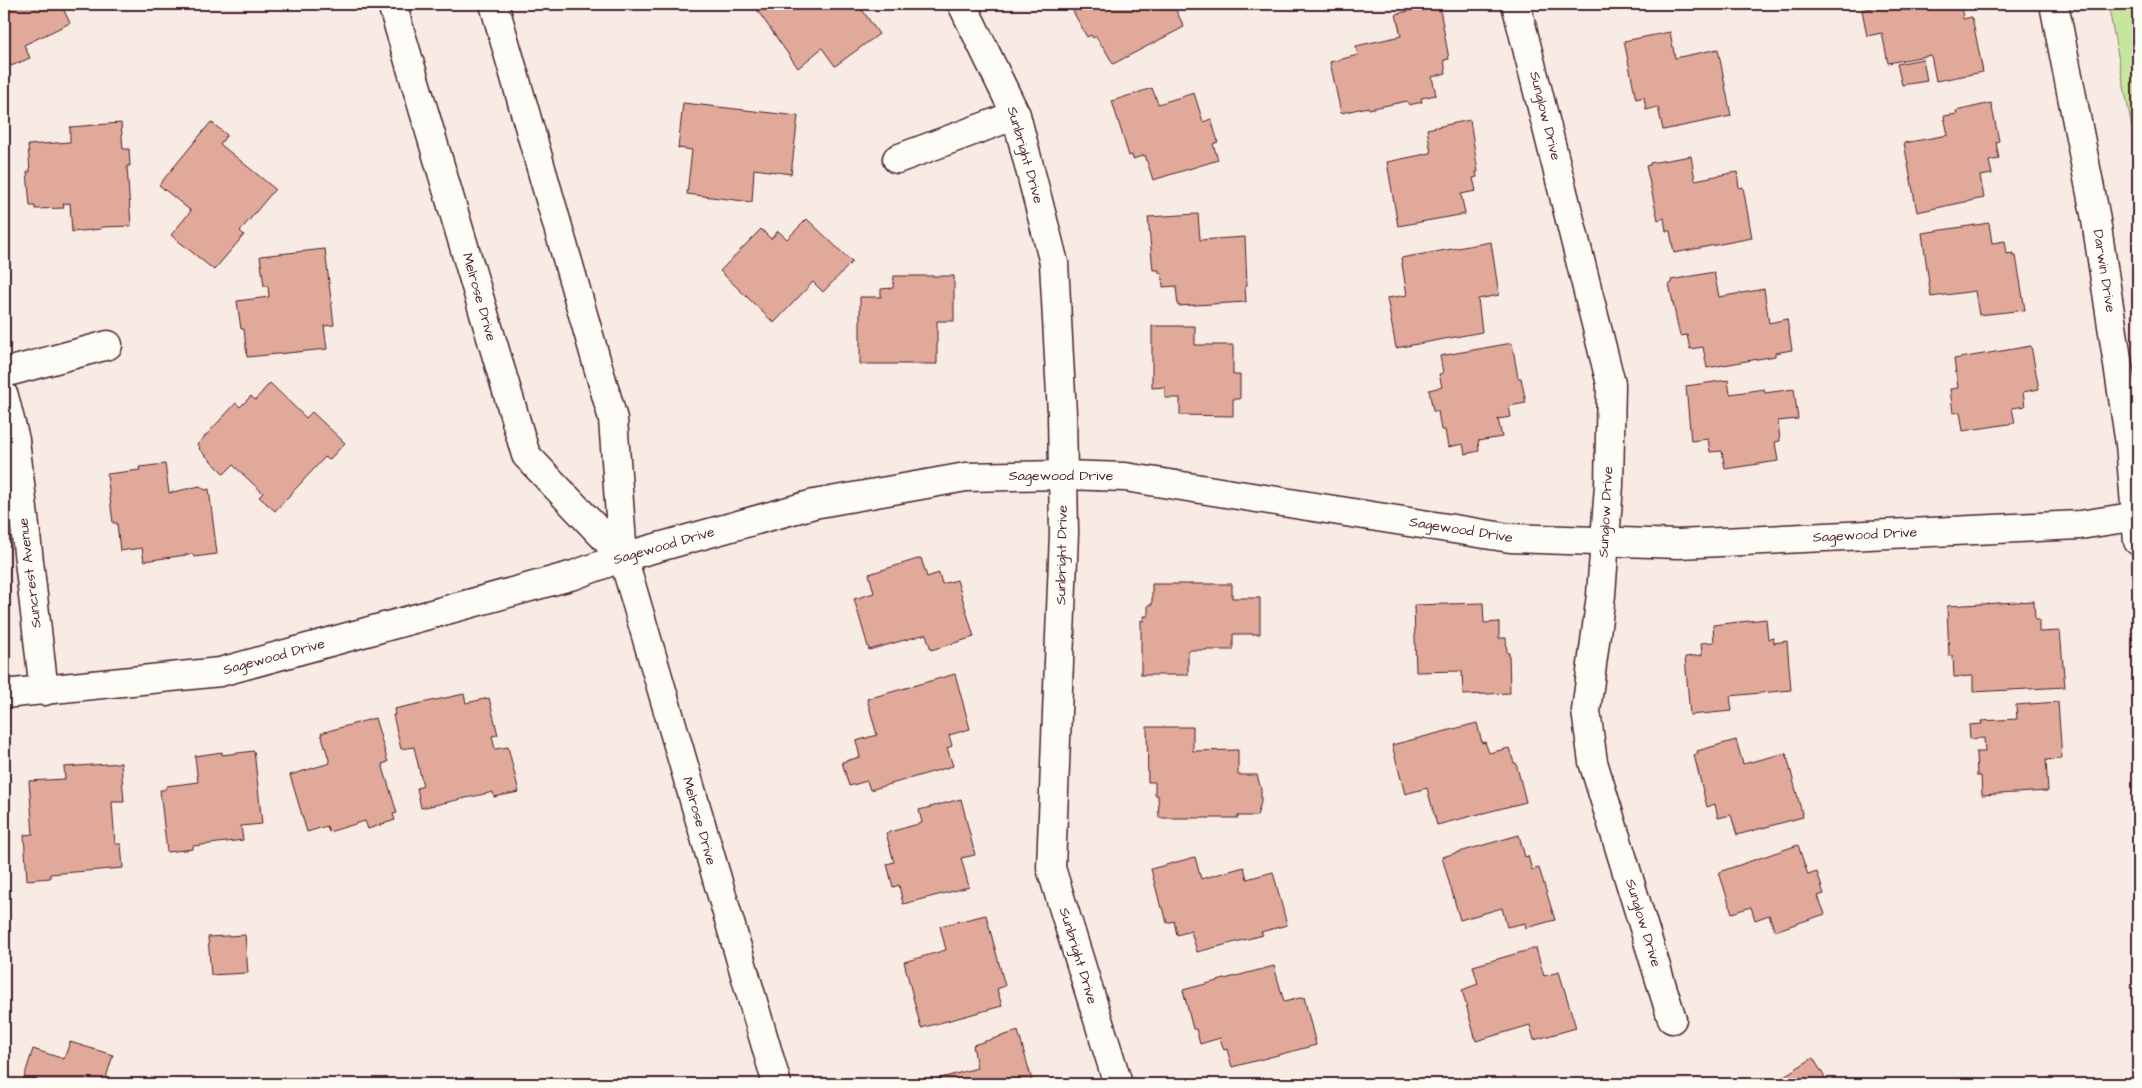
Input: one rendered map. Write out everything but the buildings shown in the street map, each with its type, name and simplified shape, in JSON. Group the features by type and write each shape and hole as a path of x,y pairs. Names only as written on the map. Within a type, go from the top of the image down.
{"street":[{"name":"Melrose Drive","path":"392,4 526,455 623,557"},
{"name":"Melrose Drive","path":"494,4 613,419 623,557 777,1084"},
{"name":"Sunbright Drive","path":"962,4 1016,115 1054,263 1062,414 1064,533 1051,868 1118,1084"},
{"name":"Sunglow Drive","path":"1516,4 1612,384 1609,485 1601,595 1586,711 1593,762 1672,1019"},
{"name":"Darwin Drive","path":"2054,4 2095,214 2130,444 2138,524"},
{"path":"897,159 1016,115"},
{"path":"4,373 108,345"},
{"name":"Suncrest Avenue","path":"4,396 15,440 44,691"},
{"name":"Sagewood Drive","path":"4,694 220,672 574,575 623,557 814,504 966,477 1063,475 1126,477 1510,538 1688,543 2138,524"}],"green space":[{"path":"2108,4 2138,4 2138,158"}]}
